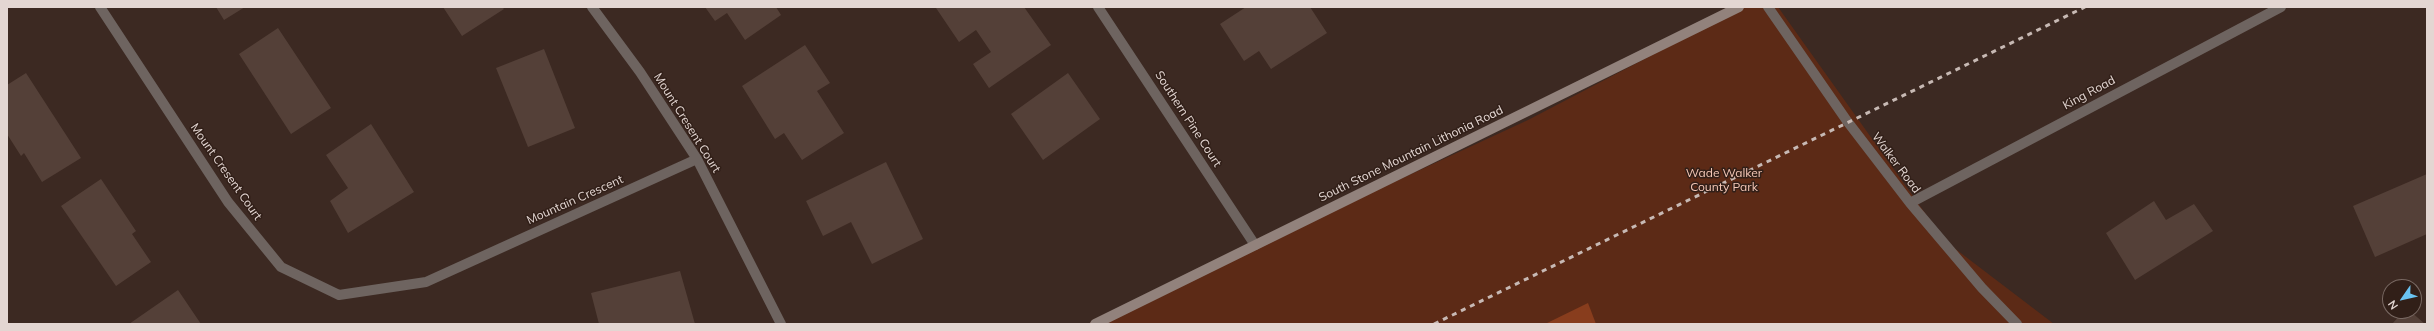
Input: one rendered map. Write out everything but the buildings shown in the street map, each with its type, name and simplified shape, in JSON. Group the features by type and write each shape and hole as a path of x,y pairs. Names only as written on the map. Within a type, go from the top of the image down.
{"main road":[{"name":"South Stone Mountain Lithonia Road","path":"1095,324 1739,7"}],"street":[{"name":"Mount Cresent Court","path":"100,7 228,202 281,267 339,295 426,282 464,265"},
{"name":"Mount Cresent Court","path":"592,7 640,72 697,159 781,324"},
{"name":"Southern Pine Court","path":"1098,7 1255,245"},
{"name":"Walker Road","path":"1768,7 1847,121 1910,203 1982,288 2017,324"},
{"name":"King Road","path":"1910,203 2281,7"},
{"name":"Mountain Crescent","path":"464,265 697,159"}],"green space":[{"name":"Wade Walker County Park","path":"1744,7 1778,7 1945,241 2054,324 1087,324 1528,120"}],"shaded area":[{"path":"1588,303 1596,324 1545,324"}],"railway":[{"path":"1434,324 2085,7"}]}
